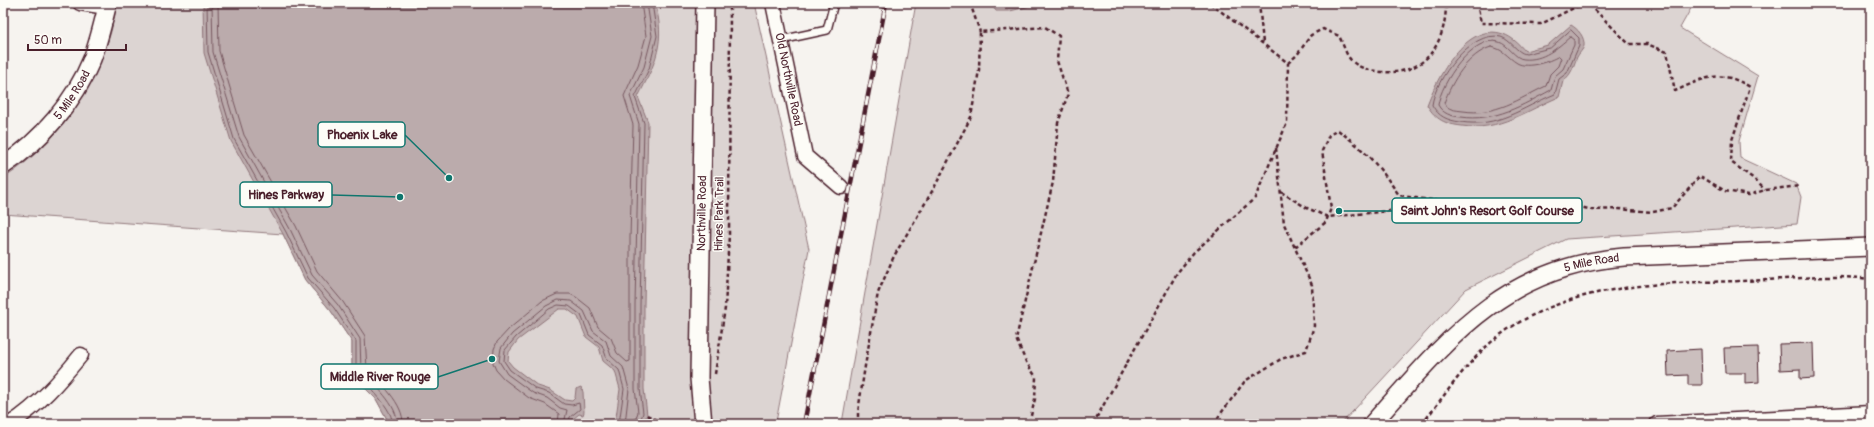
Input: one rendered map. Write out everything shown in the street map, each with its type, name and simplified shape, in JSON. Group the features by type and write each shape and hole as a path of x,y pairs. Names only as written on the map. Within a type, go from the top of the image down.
{"street":[{"path":"80,3 107,5"},
{"name":"Northville Road","path":"703,424 699,378 705,3"},
{"name":"Old Northville Road","path":"773,3 805,156 841,187"},
{"name":"5 Mile Road","path":"3,166 34,141 72,97 92,60 100,37 107,5"},
{"name":"5 Mile Road","path":"1372,424 1460,328 1494,302 1513,290 1551,272 1580,263 1624,257 1871,247"},
{"path":"10,424 26,414 45,396 81,355"},
{"path":"1657,424 1871,413"}],"lane":[{"path":"781,40 827,30 834,3"}],"path":[{"name":"Hines Park Trail","path":"715,376 724,308 729,234 730,3"},
{"path":"858,424 858,412 864,366 878,294 894,256 934,188 971,117 978,70 980,32 970,3"},
{"path":"1210,3 1288,62"},
{"path":"1259,3 1263,43"},
{"path":"1288,62 1298,55 1311,35 1323,29 1340,36 1351,61 1370,71 1398,73 1417,67 1438,46 1446,19 1446,3"},
{"path":"1477,3 1481,23 1541,24 1578,6 1592,4 1629,44 1647,44 1667,52 1676,91 1709,76 1736,78 1750,87 1732,140 1731,162 1754,179 1765,190"},
{"path":"980,32 1045,27 1059,36 1057,61 1068,94 1058,123 1052,182 1016,339 1026,362 1036,377 1035,399 1029,424"},
{"path":"1093,424 1176,273 1194,252 1254,198 1288,123 1288,62"},
{"path":"1295,247 1326,222 1328,217 1331,208 1322,151 1329,135 1338,130 1361,148 1381,168 1399,195 1417,199 1445,201 1464,208 1475,215 1514,205 1559,201 1592,210 1619,209 1653,212 1672,208 1700,176 1725,191 1750,195 1765,190 1800,186"},
{"path":"1213,424 1245,381 1280,359 1306,351 1314,326 1312,285 1284,224 1276,148"},
{"path":"1281,192 1307,208 1328,217 1389,211 1417,199"},
{"path":"1422,424 1454,382 1485,347 1510,328 1549,307 1586,294 1623,287 1671,282 1741,281 1827,276 1871,279"},
{"path":"647,415 663,424"}],"shaded area":[{"path":"117,3 754,3 809,249 776,422 842,423 916,3 1694,3 1680,28 1758,76 1739,141 1740,158 1796,184 1801,197 1797,224 1566,239 1466,289 1341,424 386,424 388,421 376,399 352,375 352,342 331,311 305,280 283,234 3,214 3,179 25,163 45,144 63,125 79,103 103,56"}],"water":[{"path":"203,3 655,3 660,29 659,41 650,73 638,97 648,122 644,305 644,389 647,415 642,424 615,424 620,389 615,371 603,361 599,347 586,337 578,317 567,309 559,309 518,340 509,352 508,361 513,367 538,386 550,390 565,400 572,401 575,398 576,389 581,387 583,392 584,412 583,415 579,414 573,419 573,424 386,424 388,421 376,399 352,375 352,342 331,311 305,280 283,234 231,141 204,53"},
{"path":"990,3 1043,3 1010,11 996,11"},
{"path":"1571,25 1580,34 1583,39 1584,46 1570,73 1563,81 1559,97 1501,123 1475,127 1456,125 1446,122 1438,118 1427,105 1438,81 1455,54 1465,44 1477,36 1490,32 1503,34 1515,41 1525,51 1548,45"}],"building":[{"path":"1813,343 1814,378 1800,379 1800,369 1780,370 1779,344"},
{"path":"1758,347 1759,382 1745,383 1745,373 1725,373 1724,348"},
{"path":"1701,349 1702,385 1688,385 1688,375 1668,376 1667,351"}],"railway":[{"path":"804,424 886,3"}],"place":[{"name":"Phoenix Lake","path":"449,178"},
{"name":"Hines Parkway","path":"400,197"},
{"name":"Saint John's Resort Golf Course","path":"1339,211"},
{"name":"Middle River Rouge","path":"492,359"}]}
